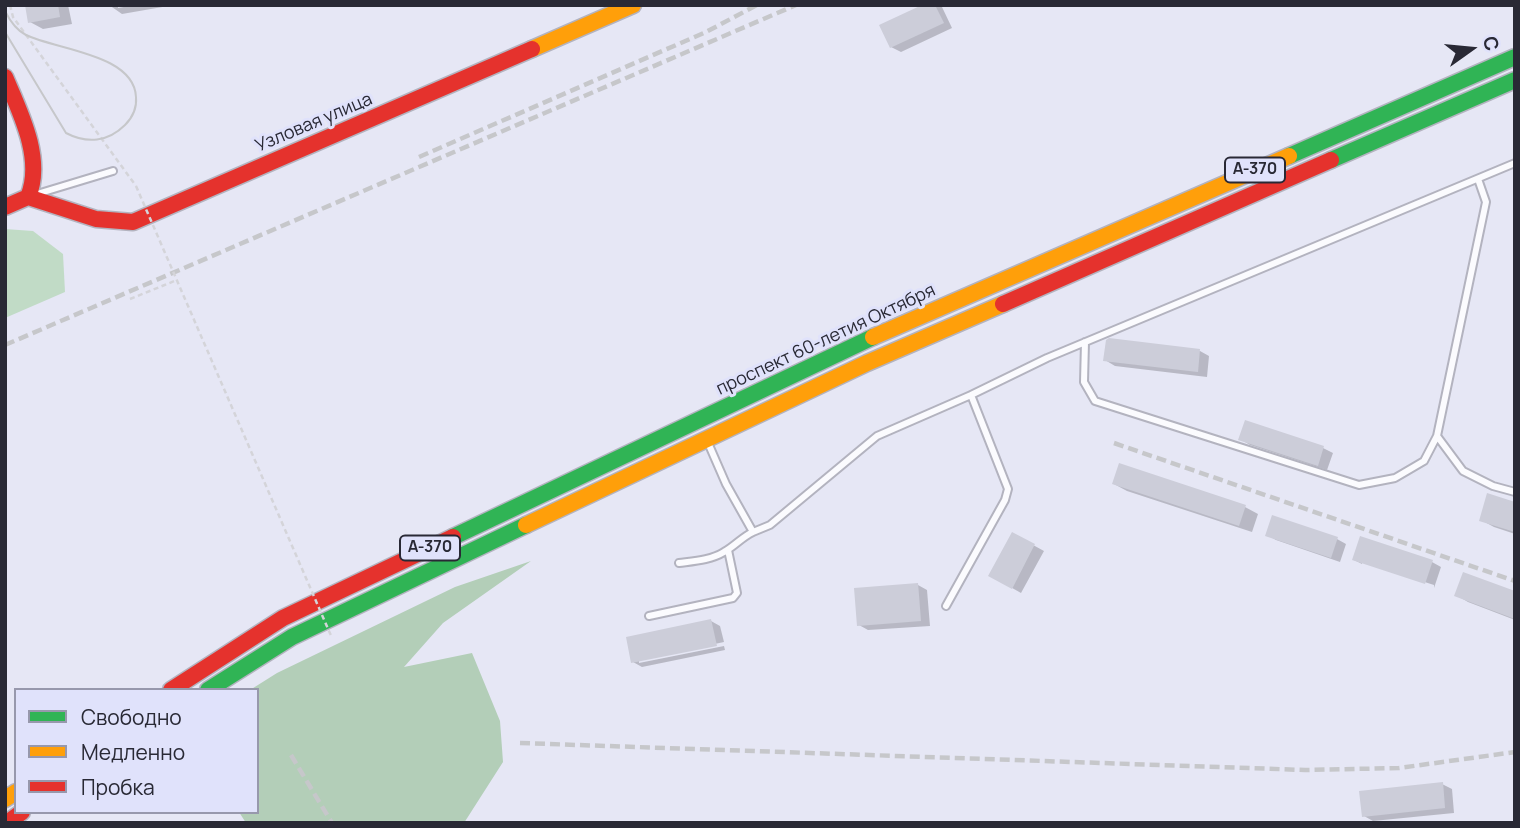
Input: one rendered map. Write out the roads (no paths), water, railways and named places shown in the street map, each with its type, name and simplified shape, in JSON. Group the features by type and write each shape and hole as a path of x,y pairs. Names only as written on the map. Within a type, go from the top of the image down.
{"main road":[{"name":"Узловая улица","path":"28,197 96,219 133,222 633,5"},
{"name":"проспект 60-летия Октября","path":"174,688 283,618 858,344 1515,57"},
{"path":"5,77 21,113 34,180 28,197 5,207"},
{"name":"А-370","path":"211,688 292,637 867,363 1515,80"}],"lane":[{"path":"679,564 709,558 728,550 743,537 770,525 877,436 1047,358 1515,163"},
{"path":"28,197 113,171"},
{"path":"1085,342 1084,382 1095,401 1359,485 1395,478 1424,461 1437,436 1486,202 1478,179"},
{"path":"946,606 1005,500 1008,489 971,395"},
{"path":"698,421 726,484 753,532"},
{"path":"1437,436 1463,471 1493,486 1515,492"},
{"path":"649,616 733,598 737,593 728,550"}],"tram line":[{"path":"5,11 19,31 26,35 92,56 122,71 132,83 136,97 135,109 130,119 112,135 97,140 82,139 66,133 5,32"}],"railway":[{"path":"419,157 706,32 757,5"},
{"path":"5,345 796,5"},
{"path":"1114,443 1515,581"},
{"path":"520,743 1305,770 1399,768 1515,752"},
{"path":"291,755 332,823"}]}
